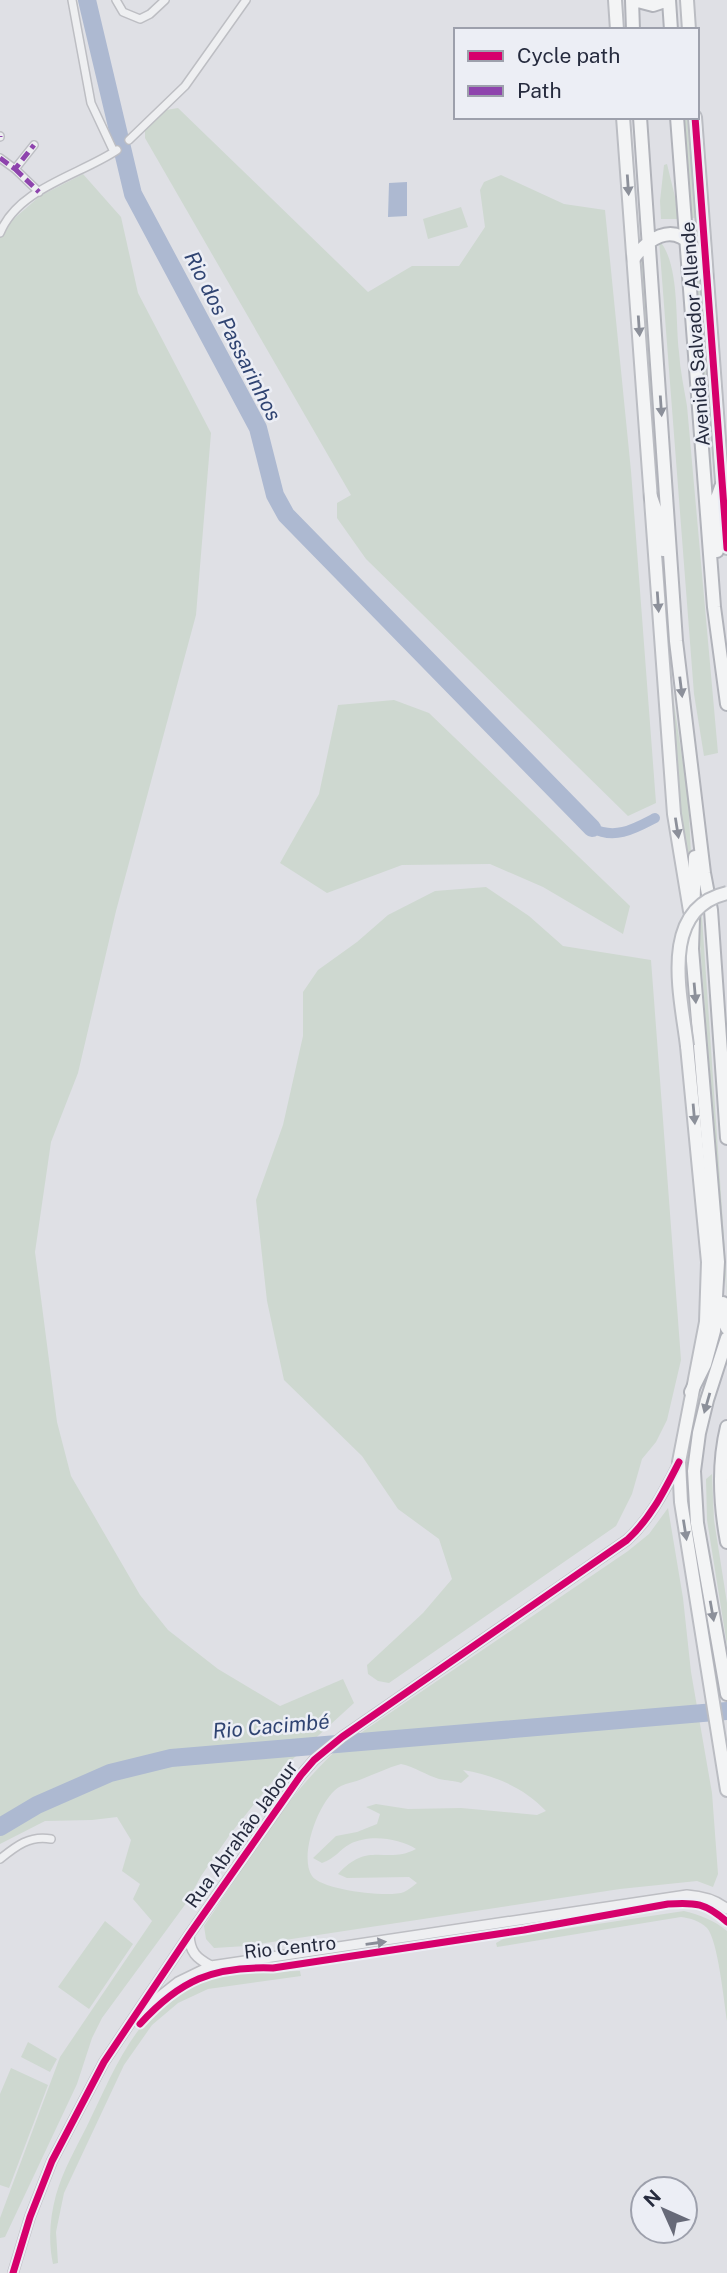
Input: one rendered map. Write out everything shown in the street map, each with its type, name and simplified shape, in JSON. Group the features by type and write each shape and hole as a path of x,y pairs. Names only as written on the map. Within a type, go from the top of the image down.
{"main road":[{"path":"615,0 617,28"},
{"path":"633,28 633,0 653,5 669,0 671,28"},
{"path":"687,0 689,28"},
{"name":"Avenida Salvador Allende","path":"623,119 674,814 693,925"},
{"name":"Avenida Salvador Allende","path":"640,119 673,594 696,812 710,909 727,1138"},
{"name":"Avenida Salvador Allende","path":"677,119 714,607 727,704"},
{"name":"Avenida Salvador Allende","path":"695,119 727,548"},
{"path":"634,258 649,240 665,235 687,241 696,253 706,276"},
{"path":"714,607 718,529 716,501 721,487"},
{"path":"651,497 658,517 667,577 673,594"},
{"name":"Avenida Salvador Allende","path":"696,812 693,826 695,856 692,949 718,1262"},
{"path":"727,893 712,898 698,909 687,923 678,950 708,1273 706,1322 679,1462 681,1502 727,1790"},
{"path":"691,1392 705,1364 714,1331 718,1262"},
{"path":"718,1262 724,1287 723,1319 727,1328"},
{"path":"727,1338 707,1400 694,1471 696,1523 727,1694"},
{"path":"727,1427 721,1470 727,1542"}],"street":[{"path":"1,230 16,209 39,192 116,150 91,103 72,0"},
{"path":"116,0 123,12 140,19 150,15 164,2"},
{"path":"129,140 185,86 246,0"},
{"path":"15,169 34,145"},
{"path":"0,158 39,192"},
{"name":"Rua Abrahão Jabour","path":"13,2273 30,2217 52,2161 104,2062 282,1800 314,1760 627,1540 641,1528 652,1512 679,1462"},
{"path":"2,1857 28,1839 51,1839"},
{"name":"Rua Abrahão Jabour","path":"135,2017 178,1982 211,1966 687,1895 710,1899 727,1909"},
{"path":"189,1935 192,1951 211,1966"}],"shaded area":[{"path":"178,108 368,292 412,266 459,266 485,227 480,190 484,182 501,175 564,204 605,210 631,471 656,803 628,816 366,559 337,518 337,503 351,495 145,138 145,129 166,110"},
{"path":"683,119 690,119 697,218 690,218"},
{"path":"667,164 678,219 661,219 660,201 664,165"},
{"path":"83,174 121,217 138,293 211,433 196,615 116,911 78,1073 51,1142 35,1252 57,1422 71,1476 140,1595 168,1630 218,1669 280,1706 343,1679 354,1703 284,1767 231,1833 201,1876 187,1902 102,2018 92,2038 77,2084 5,2237 0,2238 0,2218 60,2057 152,1921 133,1899 140,1884 122,1871 131,1840 117,1817 45,1821 0,1844 0,234 2,229 40,196"},
{"path":"461,207 468,227 428,239 423,219"},
{"path":"659,240 666,250 674,278 718,753 704,756 694,694"},
{"path":"642,255 645,260 665,530 661,520 638,266"},
{"path":"700,274 715,528 712,535 696,275"},
{"path":"660,559 674,704 688,796 690,874 679,806"},
{"path":"394,700 429,713 630,906 623,934 543,887 490,864 402,865 327,893 280,863 319,794 338,705"},
{"path":"486,887 529,916 563,946 651,960 681,1360 667,1420 656,1442 642,1459 632,1494 616,1526 389,1683 378,1681 368,1674 367,1665 423,1613 452,1579 439,1539 398,1509 362,1456 284,1380 267,1301 256,1200 283,1125 303,1036 303,992 318,970 388,915 435,891"},
{"path":"700,888 725,1253 727,1300 697,905"},
{"path":"712,1474 714,1520 727,1603 727,1645 707,1520 706,1479"},
{"path":"668,1508 683,1598 691,1672 712,1793 718,1874 713,1887 697,1881 620,1889 246,1946 214,1948 206,1939 204,1926 283,1810 340,1747 649,1534","holes":["401,1764 439,1779 461,1783 469,1776 463,1770 486,1775 519,1789 546,1811 537,1815 461,1808 408,1809 376,1804 366,1807 380,1814 377,1824 336,1836 313,1858 322,1863 346,1846 366,1839 393,1840 416,1849 396,1855 368,1855 349,1864 338,1874 347,1878 409,1877 417,1883 404,1892 385,1894 356,1892 318,1881 308,1867 309,1841 326,1801 341,1786"]},
{"path":"684,1911 707,1918 727,1931 727,2021 711,1935 707,1928 691,1919 681,1917 497,1947 496,1943 505,1938"},
{"path":"105,1921 133,1944 89,2009 58,1987"},
{"path":"300,1971 301,1976 208,1989 178,2003 152,2025 124,2065 64,2193 56,2232 58,2263 53,2264 50,2229 59,2186 116,2066 140,2028 171,1997 203,1981 244,1972"},
{"path":"28,2042 57,2059 50,2072 21,2057"},
{"path":"11,2068 48,2085 9,2188 0,2185 0,2094"}],"water":[{"path":"407,182 407,216 388,217 389,183"}],"waterway":[{"name":"Rio dos Passarinhos","path":"87,0 133,194 258,428 275,495 286,515 592,828"},
{"path":"592,828 609,833 624,832 655,818"},
{"name":"Rio Cacimbé","path":"0,1827 37,1805 110,1773 171,1758 727,1711"}],"marked path":[{"path":"0,158 15,169 34,145"},
{"path":"15,169 39,192"}],"cycle path":[{"path":"695,119 727,548"},
{"path":"13,2273 30,2217 52,2161 104,2062 301,1775 314,1760 342,1737 627,1540 650,1513 679,1462"},
{"name":"Rio Centro","path":"140,2024 169,1996 184,1986 215,1973 273,1968 524,1930 668,1904 700,1905 727,1922"}]}
